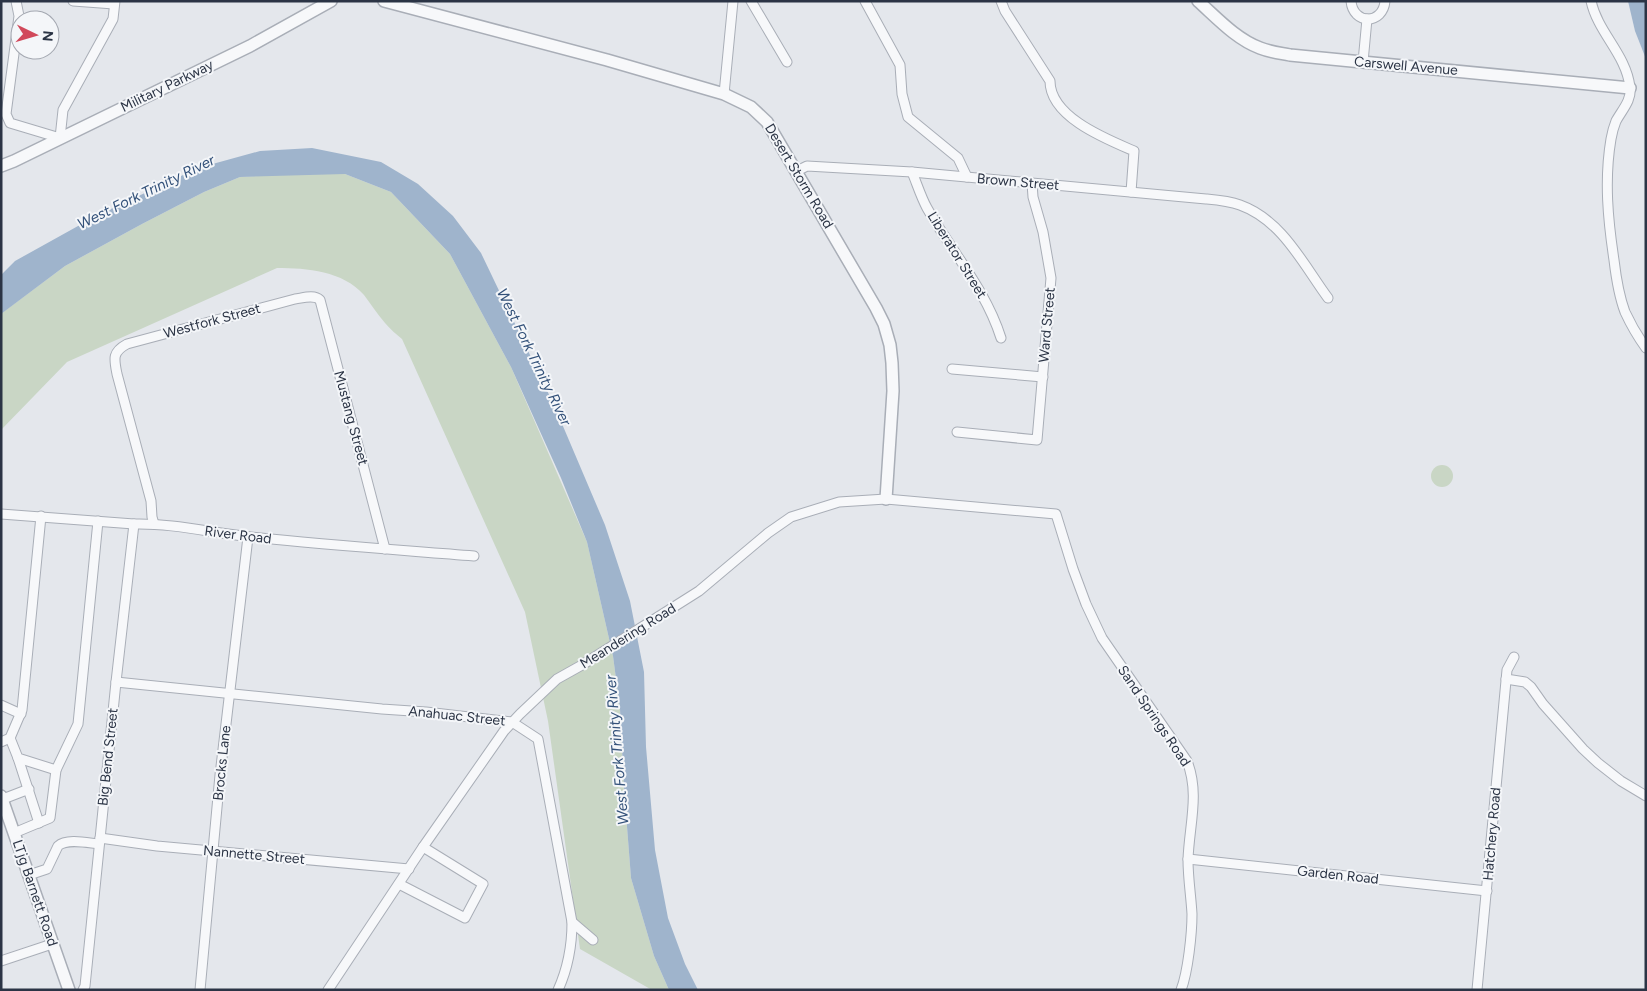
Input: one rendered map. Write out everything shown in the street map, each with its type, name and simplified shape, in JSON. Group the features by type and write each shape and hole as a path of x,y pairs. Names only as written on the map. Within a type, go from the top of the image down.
{"street":[{"path":"16,1 19,16 6,114 10,123 60,138 63,110 113,19 115,2 73,1"},
{"name":"Military Parkway","path":"1,166 250,46 331,1"},
{"name":"Desert Storm Road","path":"384,1 607,60 724,94 751,107 767,122 884,324 890,345 893,391 886,499"},
{"path":"724,94 733,1"},
{"path":"751,1 787,62"},
{"path":"865,1 900,64 902,94 908,117 958,158 967,177"},
{"path":"1001,1 1050,81 1050,91 1062,108 1092,132 1134,151 1131,192"},
{"name":"Carswell Avenue","path":"1198,1 1231,31 1259,48 1290,55 1630,88"},
{"path":"1352,1 1352,8 1355,13 1367,19 1375,18 1380,14 1385,1"},
{"path":"1591,1 1599,23 1622,60 1630,88 1626,105 1616,122 1611,138 1607,193 1609,228 1616,276 1625,311 1634,330 1646,348"},
{"path":"1363,62 1367,19"},
{"name":"Brown Street","path":"797,171 807,166 912,172 1206,199 1240,205 1257,213 1274,225 1328,298"},
{"name":"Liberator Street","path":"912,172 927,207 985,299 1001,338"},
{"name":"Ward Street","path":"952,369 1043,377 1051,278 1044,232 1033,197 1032,183"},
{"name":"Westfork Street","path":"154,524 151,501 116,374 115,354 117,349 127,344 295,299 309,297"},
{"name":"Mustang Street","path":"309,297 320,300 385,549"},
{"path":"957,432 1038,440 1043,377"},
{"name":"Meandering Road","path":"328,990 424,847 512,722 557,679 698,591 768,533 791,517 839,502 886,499 1056,514"},
{"name":"River Road","path":"1,514 154,524 248,537 474,556"},
{"name":"Sand Springs Road","path":"1056,514 1072,570 1102,638 1187,761 1191,772 1194,788 1194,806 1188,859 1192,916 1186,978 1181,990"},
{"path":"39,823 18,758 6,740 21,714 41,516"},
{"path":"14,833 50,818 56,770 78,724 98,521"},
{"name":"Big Bend Street","path":"83,990 85,986 134,524"},
{"name":"Brocks Lane","path":"200,990 213,851 248,537"},
{"name":"Hatchery Road","path":"1478,990 1506,679 1507,670 1514,658"},
{"path":"1506,679 1525,682 1531,686 1543,704 1583,749 1621,781 1646,796"},
{"name":"Anahuac Street","path":"116,682 512,722 538,739 572,922 571,949 565,973 558,990"},
{"path":"1,706 21,714"},
{"path":"18,758 56,770"},
{"path":"2,797 29,789"},
{"name":"LTjg Barnett Road","path":"2,797 69,990"},
{"name":"Nannette Street","path":"29,875 47,869 61,844 100,841 409,869"},
{"path":"399,884 465,918 483,884 424,847"},
{"name":"Garden Road","path":"1188,859 1487,890"},
{"path":"572,922 593,940"},
{"path":"1,961 52,944"}],"green space":[{"path":"291,174 345,174 391,192 450,254 511,367 587,542 613,656 620,709 631,878 654,956 669,990 652,990 580,949 548,721 525,612 402,339 387,325 364,295 355,287 335,276 312,270 277,268 67,362 1,430 2,313 65,266 204,192 240,177"},
{"path":"1442,465 1450,468 1453,476 1450,484 1442,487 1434,484 1431,476 1434,468"}],"water":[{"path":"1628,1 1646,1 1646,59 1635,31"},
{"path":"312,148 381,162 418,184 453,216 481,253 554,405 605,525 630,601 644,672 646,747 655,850 668,918 685,964 698,990 669,990 654,956 631,878 620,709 613,656 587,542 561,478 511,367 450,254 391,192 345,174 240,177 204,192 65,266 1,314 1,275 15,261 96,216 198,168 260,151"}],"water label":[{"name":"West Fork Trinity River","path":"146,192"},
{"name":"West Fork Trinity River","path":"534,357"},
{"name":"West Fork Trinity River","path":"617,750"}]}
